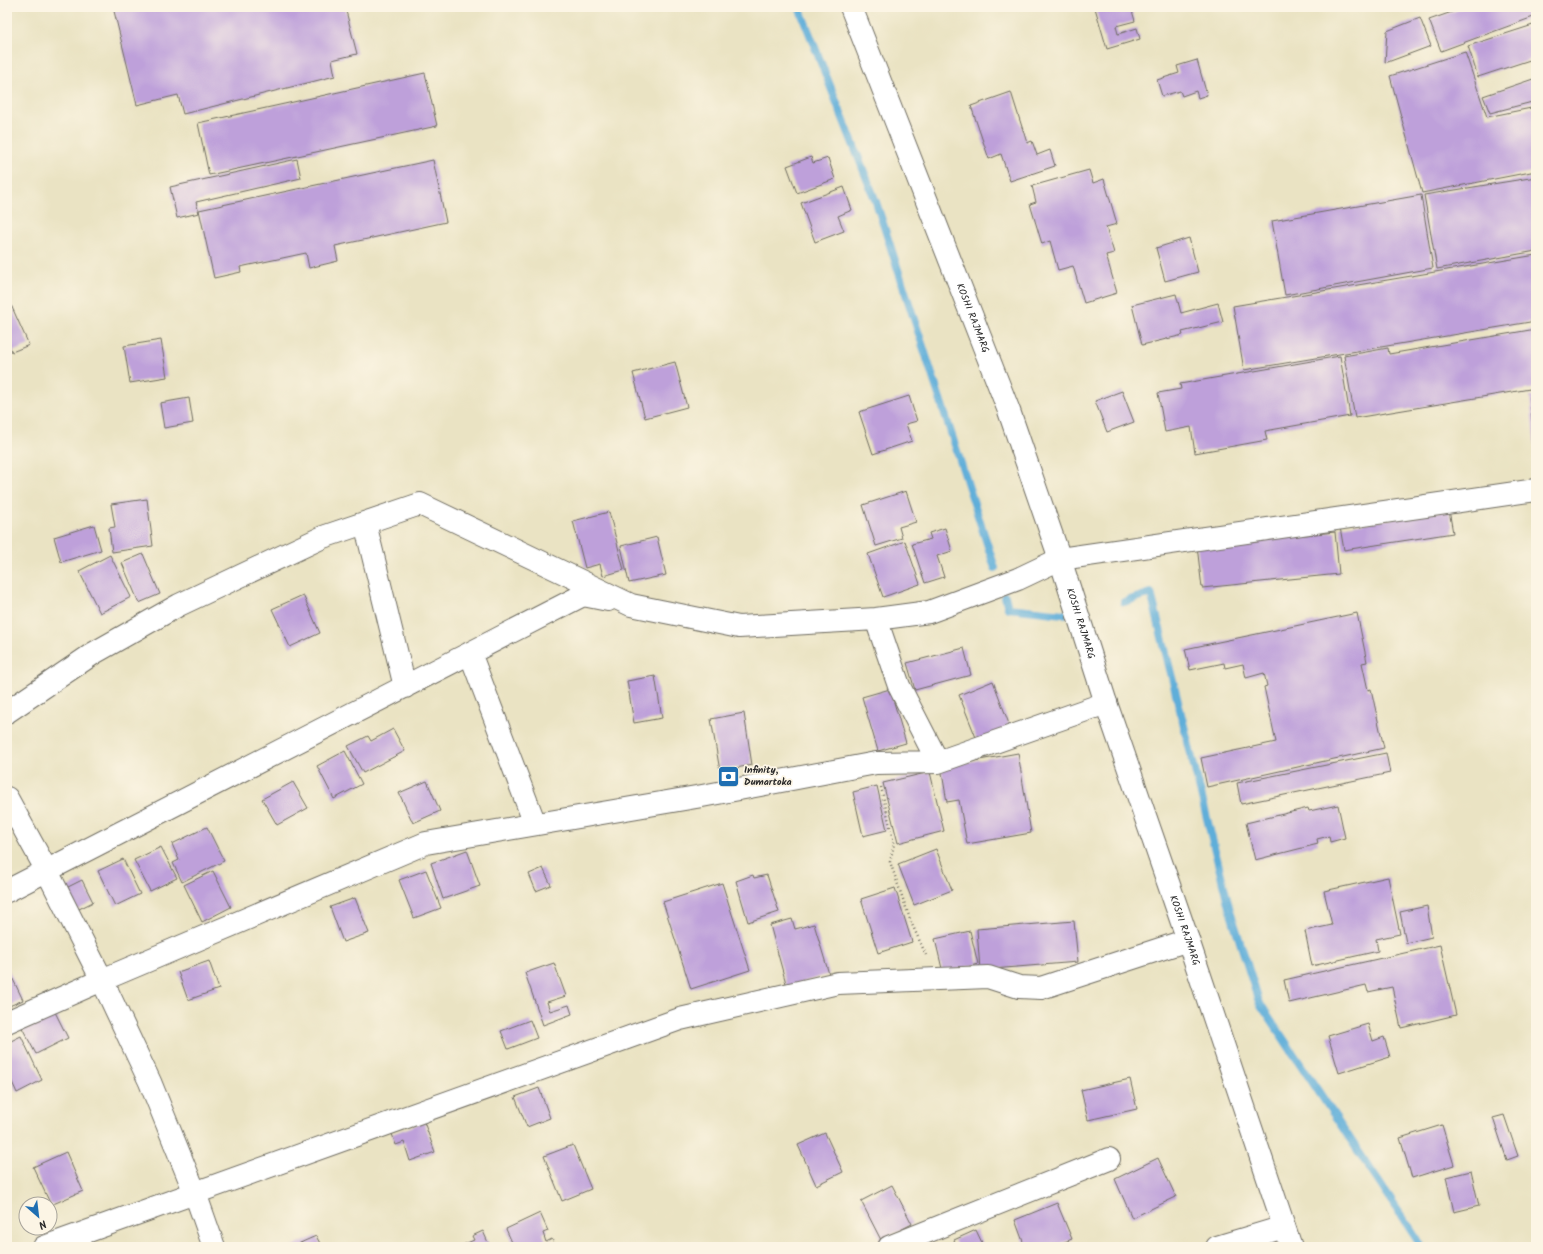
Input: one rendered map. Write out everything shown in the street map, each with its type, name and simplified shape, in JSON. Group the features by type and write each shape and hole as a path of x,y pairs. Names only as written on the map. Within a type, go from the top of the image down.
{"street":[{"name":"KOSHI RAJMARG","path":"851,7 1009,411 1060,559 1106,703 1188,940 1287,1237"},
{"path":"7,891 583,595 739,626 876,619 929,612 1018,579 1060,559 1536,490"},
{"path":"7,712 94,652 179,605 323,537 420,504 630,605"},
{"path":"365,522 405,687"},
{"path":"876,619 900,686 938,762"},
{"path":"470,653 535,824"},
{"path":"7,1022 102,980 426,843 702,796 876,763 938,762 1106,703"},
{"path":"7,798 47,871 102,980 150,1082 195,1193 214,1247"},
{"path":"44,1247 680,1020 838,983 988,977 1019,987 1041,988 1188,940"},
{"path":"889,1247 1109,1159"},
{"path":"1217,1247 1287,1237"}],"path":[{"path":"876,763 894,844 890,862 911,922 924,947 934,978"}],"building":[{"path":"113,7 345,7 357,54 332,60 335,76 183,114 178,95 137,105"},
{"path":"1131,7 1135,21 1116,26 1118,34 1137,28 1140,39 1107,49 1095,8"},
{"path":"1466,7 1536,7 1536,16 1441,51 1429,20"},
{"path":"1420,18 1431,46 1385,63 1387,31"},
{"path":"1536,24 1536,58 1478,77 1468,46"},
{"path":"1465,52 1487,117 1536,107 1536,171 1422,193 1390,76"},
{"path":"1197,60 1207,95 1198,98 1196,91 1182,96 1180,91 1162,96 1157,80 1179,73 1177,66"},
{"path":"425,73 437,126 209,175 198,123"},
{"path":"1536,78 1536,101 1490,113 1483,96"},
{"path":"1011,92 1027,143 1032,141 1037,155 1050,150 1055,166 1010,181 1001,154 989,159 971,106"},
{"path":"811,157 813,163 828,158 835,179 797,193 787,166"},
{"path":"297,159 301,178 196,202 199,213 177,218 170,187"},
{"path":"433,160 446,222 335,246 338,261 309,268 306,253 240,267 241,272 214,278 199,210"},
{"path":"1089,170 1093,183 1104,179 1117,224 1106,227 1114,253 1106,255 1117,293 1084,303 1073,266 1058,270 1050,241 1042,244 1030,204 1036,202 1032,186"},
{"path":"1536,177 1536,251 1437,269 1424,195"},
{"path":"844,187 852,210 838,216 844,231 815,242 801,203"},
{"path":"1421,195 1433,268 1285,295 1272,221"},
{"path":"1189,238 1198,272 1165,281 1156,248"},
{"path":"1536,255 1536,321 1244,370 1233,306"},
{"path":"1176,294 1181,313 1218,303 1223,322 1182,332 1183,335 1142,345 1132,305"},
{"path":"11,305 29,345 12,352 8,344 7,345 7,306"},
{"path":"1536,329 1536,388 1355,418 1344,356 1388,348 1389,354"},
{"path":"161,340 167,377 130,383 124,346"},
{"path":"1340,356 1350,416 1265,431 1267,440 1195,453 1191,427 1165,432 1158,393 1181,389 1180,384"},
{"path":"675,362 687,407 645,418 633,373"},
{"path":"1122,391 1134,422 1107,432 1095,401"},
{"path":"909,396 917,421 906,424 912,441 873,454 859,412"},
{"path":"1536,396 1536,448 1535,448 1530,397"},
{"path":"189,398 193,423 164,428 160,403"},
{"path":"906,491 916,522 899,527 902,538 876,546 863,505"},
{"path":"147,499 153,546 112,552 109,528 115,527 111,504"},
{"path":"1449,510 1453,533 1344,550 1340,527"},
{"path":"609,512 624,570 603,576 600,564 585,568 573,521"},
{"path":"94,525 101,550 61,562 54,537"},
{"path":"945,528 952,551 937,556 944,577 925,583 912,544 931,539 929,533"},
{"path":"1335,532 1339,574 1202,588 1197,546"},
{"path":"657,537 666,575 629,583 621,546"},
{"path":"905,541 920,584 883,597 868,554"},
{"path":"143,554 160,594 139,603 122,563"},
{"path":"110,555 131,597 100,613 79,571"},
{"path":"303,595 320,633 290,647 272,609"},
{"path":"1357,613 1367,662 1362,663 1368,690 1371,689 1384,748 1207,787 1201,758 1276,742 1264,687 1267,686 1264,673 1246,678 1243,664 1225,668 1224,663 1190,670 1185,649"},
{"path":"964,648 971,675 915,690 907,663"},
{"path":"655,676 662,718 634,723 627,681"},
{"path":"993,681 1012,732 979,745 959,695"},
{"path":"890,689 906,743 878,751 862,697"},
{"path":"744,713 752,765 720,771 711,719"},
{"path":"393,729 405,751 363,773 348,746 368,736 371,741"},
{"path":"345,751 362,784 334,799 317,766"},
{"path":"1018,753 1031,833 967,844 959,800 947,802 941,767"},
{"path":"1386,753 1390,773 1241,804 1237,783"},
{"path":"930,772 944,831 898,843 883,783"},
{"path":"427,781 440,811 413,823 399,793"},
{"path":"293,782 308,808 277,825 262,799"},
{"path":"877,786 887,830 863,836 853,792"},
{"path":"1338,805 1345,838 1330,842 1329,836 1317,839 1318,844 1255,860 1246,823 1308,808 1309,811"},
{"path":"207,827 224,861 182,882 173,863 179,860 172,844"},
{"path":"161,847 177,878 150,891 134,860"},
{"path":"936,849 952,890 914,905 898,864"},
{"path":"467,850 480,886 443,899 431,863"},
{"path":"123,859 140,894 115,906 98,871"},
{"path":"543,868 551,885 536,891 529,874"},
{"path":"426,870 441,908 414,918 399,880"},
{"path":"213,871 231,907 202,922 184,885"},
{"path":"753,875 754,878 767,875 779,912 748,922 736,881"},
{"path":"1388,877 1400,934 1376,939 1378,951 1312,966 1305,931 1332,925 1324,891"},
{"path":"82,880 93,902 77,910 66,888"},
{"path":"722,883 750,970 691,989 663,902"},
{"path":"895,888 912,942 878,953 861,899"},
{"path":"355,898 369,933 343,942 330,907"},
{"path":"1427,906 1432,937 1406,943 1400,912"},
{"path":"792,919 795,929 814,924 829,974 787,987 770,925"},
{"path":"1074,921 1078,962 980,970 977,929"},
{"path":"970,931 978,964 943,973 935,939"},
{"path":"1440,945 1456,1015 1401,1028 1392,987 1368,992 1366,985 1289,1003 1284,980"},
{"path":"209,961 219,989 188,1000 178,972"},
{"path":"554,963 566,996 547,1002 550,1011 569,1005 572,1014 543,1025 525,973"},
{"path":"8,969 23,1000 7,1007 7,970"},
{"path":"52,1006 68,1038 36,1054 19,1022"},
{"path":"530,1020 537,1038 508,1049 501,1031"},
{"path":"1368,1024 1373,1041 1384,1037 1390,1057 1339,1073 1328,1036"},
{"path":"21,1036 42,1080 17,1093 7,1071 7,1043"},
{"path":"1130,1079 1137,1109 1088,1120 1081,1090"},
{"path":"539,1088 550,1118 527,1127 515,1097"},
{"path":"1504,1115 1518,1156 1507,1160 1493,1118"},
{"path":"424,1122 435,1152 410,1161 404,1142 396,1145 392,1134"},
{"path":"1442,1125 1454,1165 1412,1178 1400,1138"},
{"path":"825,1133 843,1172 816,1185 798,1145"},
{"path":"573,1145 591,1189 562,1201 544,1156"},
{"path":"66,1152 83,1191 58,1202 58,1196 47,1196 33,1167"},
{"path":"1158,1158 1176,1197 1132,1218 1115,1179"},
{"path":"1471,1171 1479,1206 1454,1212 1446,1177"},
{"path":"892,1185 912,1224 881,1240 861,1201"},
{"path":"1057,1203 1072,1239 1052,1247 1025,1247 1015,1220"},
{"path":"540,1213 548,1231 543,1233 546,1242 552,1239 556,1247 514,1247 506,1229"},
{"path":"976,1230 984,1247 957,1247 954,1240"},
{"path":"483,1231 490,1247 458,1247 474,1240 472,1236"},
{"path":"316,1236 322,1247 291,1247"}],"waterway":[{"path":"799,7 876,202 995,568"},
{"path":"1124,602 1151,593 1229,907 1259,1002 1422,1247"},
{"path":"1005,596 1008,608 1064,614"}],"place":[{"name":"Infinity, Dumartoka","path":"729,776"}]}
